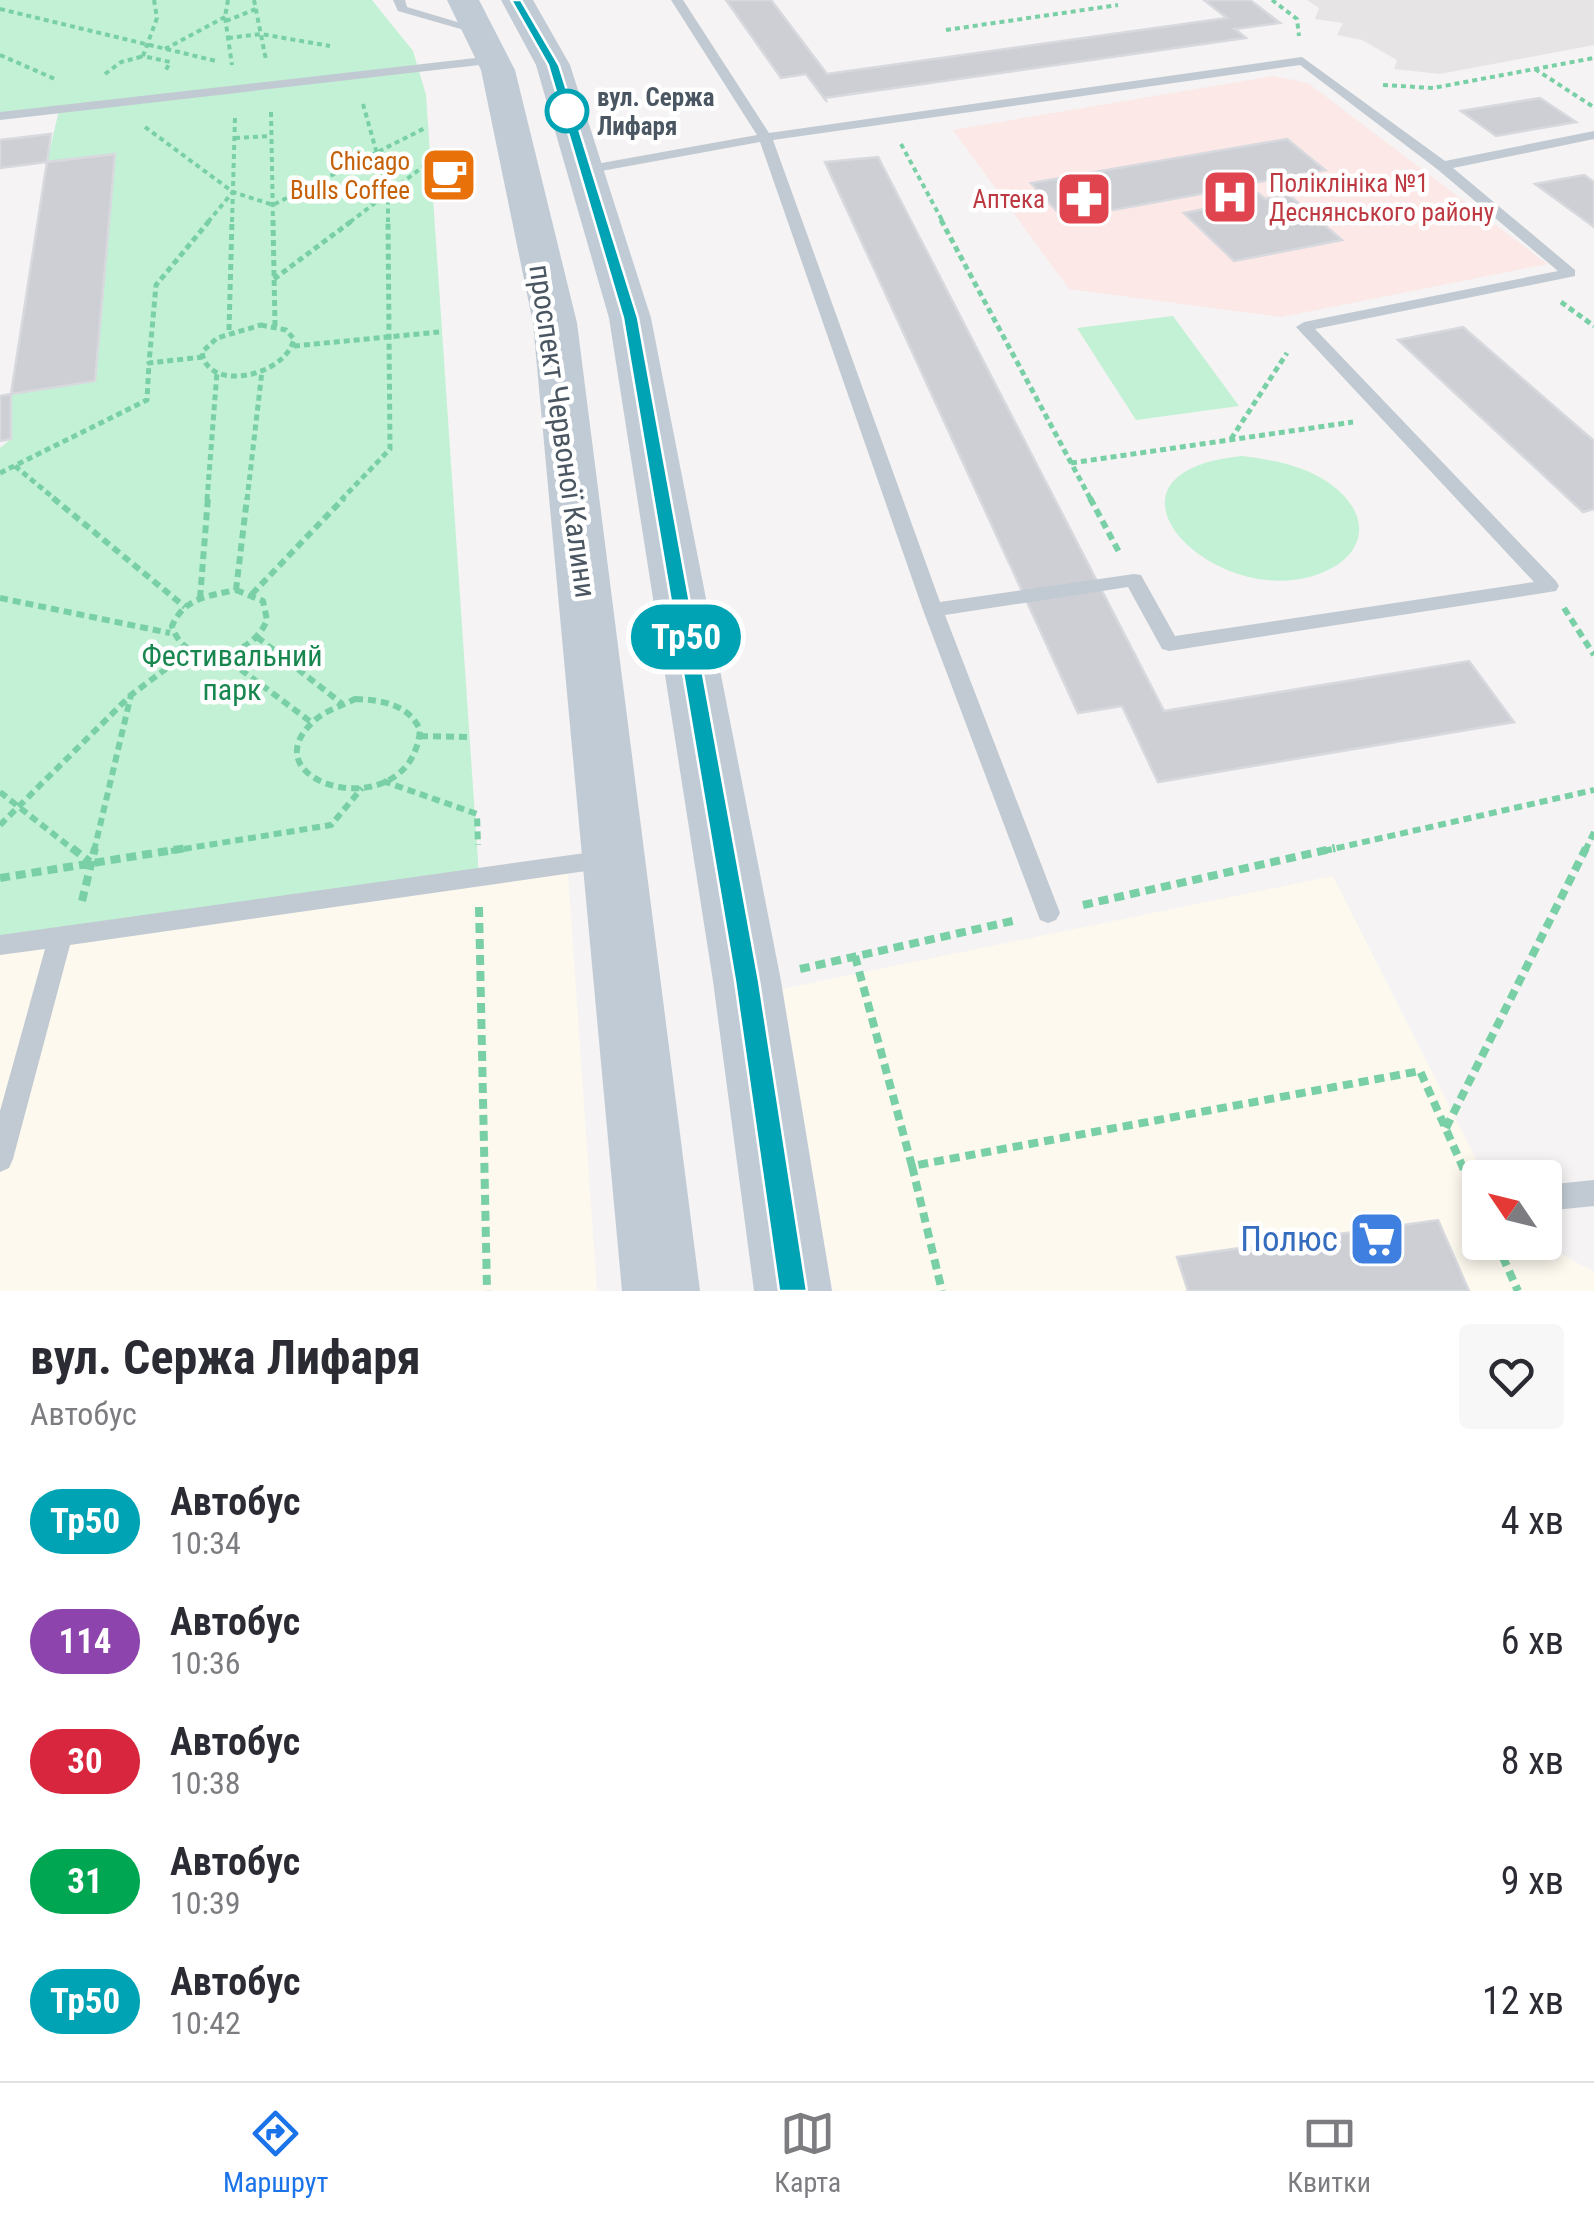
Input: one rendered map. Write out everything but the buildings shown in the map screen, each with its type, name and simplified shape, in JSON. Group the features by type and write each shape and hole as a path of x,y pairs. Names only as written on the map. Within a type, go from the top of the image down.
{"main road":[{"path":"488,22 554,65 630,318 747,981 793,1291"},
{"name":"проспект Червоної Калини","path":"488,22 555,323 661,1291"}],"lane":[{"path":"399,0 402,9 488,22"},
{"path":"677,0 766,137 933,610 1048,913"},
{"path":"0,116 270,85 488,22"},
{"path":"585,170 766,137 1302,61 1442,166 1570,274 1304,327"},
{"path":"1442,166 1594,135"},
{"path":"1304,327 1550,586"},
{"path":"933,610 1134,580 1169,644 1550,586"},
{"path":"0,945 614,858"},
{"path":"0,1159 68,933"},
{"path":"1562,1196 1594,1193"}],"path":[{"path":"154,0 157,18 143,56 170,62 163,76 213,92"},
{"path":"228,0 226,19 236,89 229,330"},
{"path":"254,0 270,85 275,326"},
{"path":"946,30 1118,4 1113,0"},
{"path":"1272,0 1297,20 1302,61"},
{"path":"0,9 232,64"},
{"path":"165,48 256,9"},
{"path":"228,38 261,34 339,48"},
{"path":"1331,82 1433,88 1594,58"},
{"path":"1534,69 1594,107"},
{"path":"252,594 390,449 388,193 360,95"},
{"path":"104,104 138,122 233,192 274,205 427,127"},
{"path":"235,138 272,136"},
{"path":"899,140 1134,580"},
{"path":"274,278 428,163"},
{"path":"0,473 147,400 156,285 233,192"},
{"path":"275,326 294,338 286,360 262,371 233,375 207,366 203,356 206,346 229,330 275,326"},
{"path":"1230,440 1304,327"},
{"path":"294,346 439,332"},
{"path":"149,363 203,356"},
{"path":"236,590 262,371"},
{"path":"200,598 217,372"},
{"path":"1072,463 1389,417"},
{"path":"15,466 185,607"},
{"path":"1550,586 1594,655"},
{"path":"236,590 252,594 264,602 268,612 266,625 242,647 220,654 187,653 175,644 170,633 174,619 185,607 200,598 236,590"},
{"path":"0,598 170,633"},
{"path":"257,636 342,704"},
{"path":"0,825 131,695 187,653"},
{"path":"220,654 311,722"},
{"path":"68,933 91,863 131,695"},
{"path":"380,699 402,706 416,719 420,736 414,755 383,782 362,788 321,786 303,775 295,758 298,740 311,722 342,704 380,699"},
{"path":"420,736 472,737"},
{"path":"383,782 477,814 486,1291"},
{"path":"0,878 331,826 362,788"},
{"path":"747,981 1594,790"},
{"path":"0,792 91,863"},
{"path":"1446,1128 1594,832"},
{"path":"855,956 942,1291"},
{"path":"912,1166 1420,1071 1462,1164"},
{"path":"1504,1260 1518,1291"}],"shaded area":[{"path":"1307,0 1594,0 1594,45 1440,74 1394,69 1397,60 1362,40 1337,35 1343,23 1315,19 1319,8"},
{"name":"Поліклініка №1 Деснянського району","path":"1273,76 1308,83 1547,264 1281,317 1069,289 953,130"},
{"path":"567,860 597,1291 0,1291 0,935"},
{"path":"1333,876 1476,1160 1462,1160 1462,1260 1562,1260 1562,1254 1594,1272 1594,1291 833,1291 772,991"}],"green space":[{"name":"Фестивальний парк","path":"0,0 372,0 413,51 426,95 479,876 0,945 0,448 11,439 11,394 95,381 115,155 47,162 59,110 0,116"},
{"path":"1173,316 1239,406 1136,420 1077,328"},
{"path":"1242,456 1309,472 1345,497 1359,526 1358,540 1351,552 1324,572 1305,578 1266,580 1230,571 1198,554 1176,532 1165,508 1170,485 1195,467"}],"bus line":[{"name":"Тр50","path":"517,0 554,65 630,318 747,981 793,1291"}],"place":[{"name":"вул. Сержа Лифаря","path":"567,111"},
{"name":"Chicago Bulls Coffee","path":"449,175"},
{"name":"Поліклініка №1 Деснянського району","path":"1230,197"},
{"name":"Аптека","path":"1084,199"},
{"name":"Полюс","path":"1377,1239"}]}
